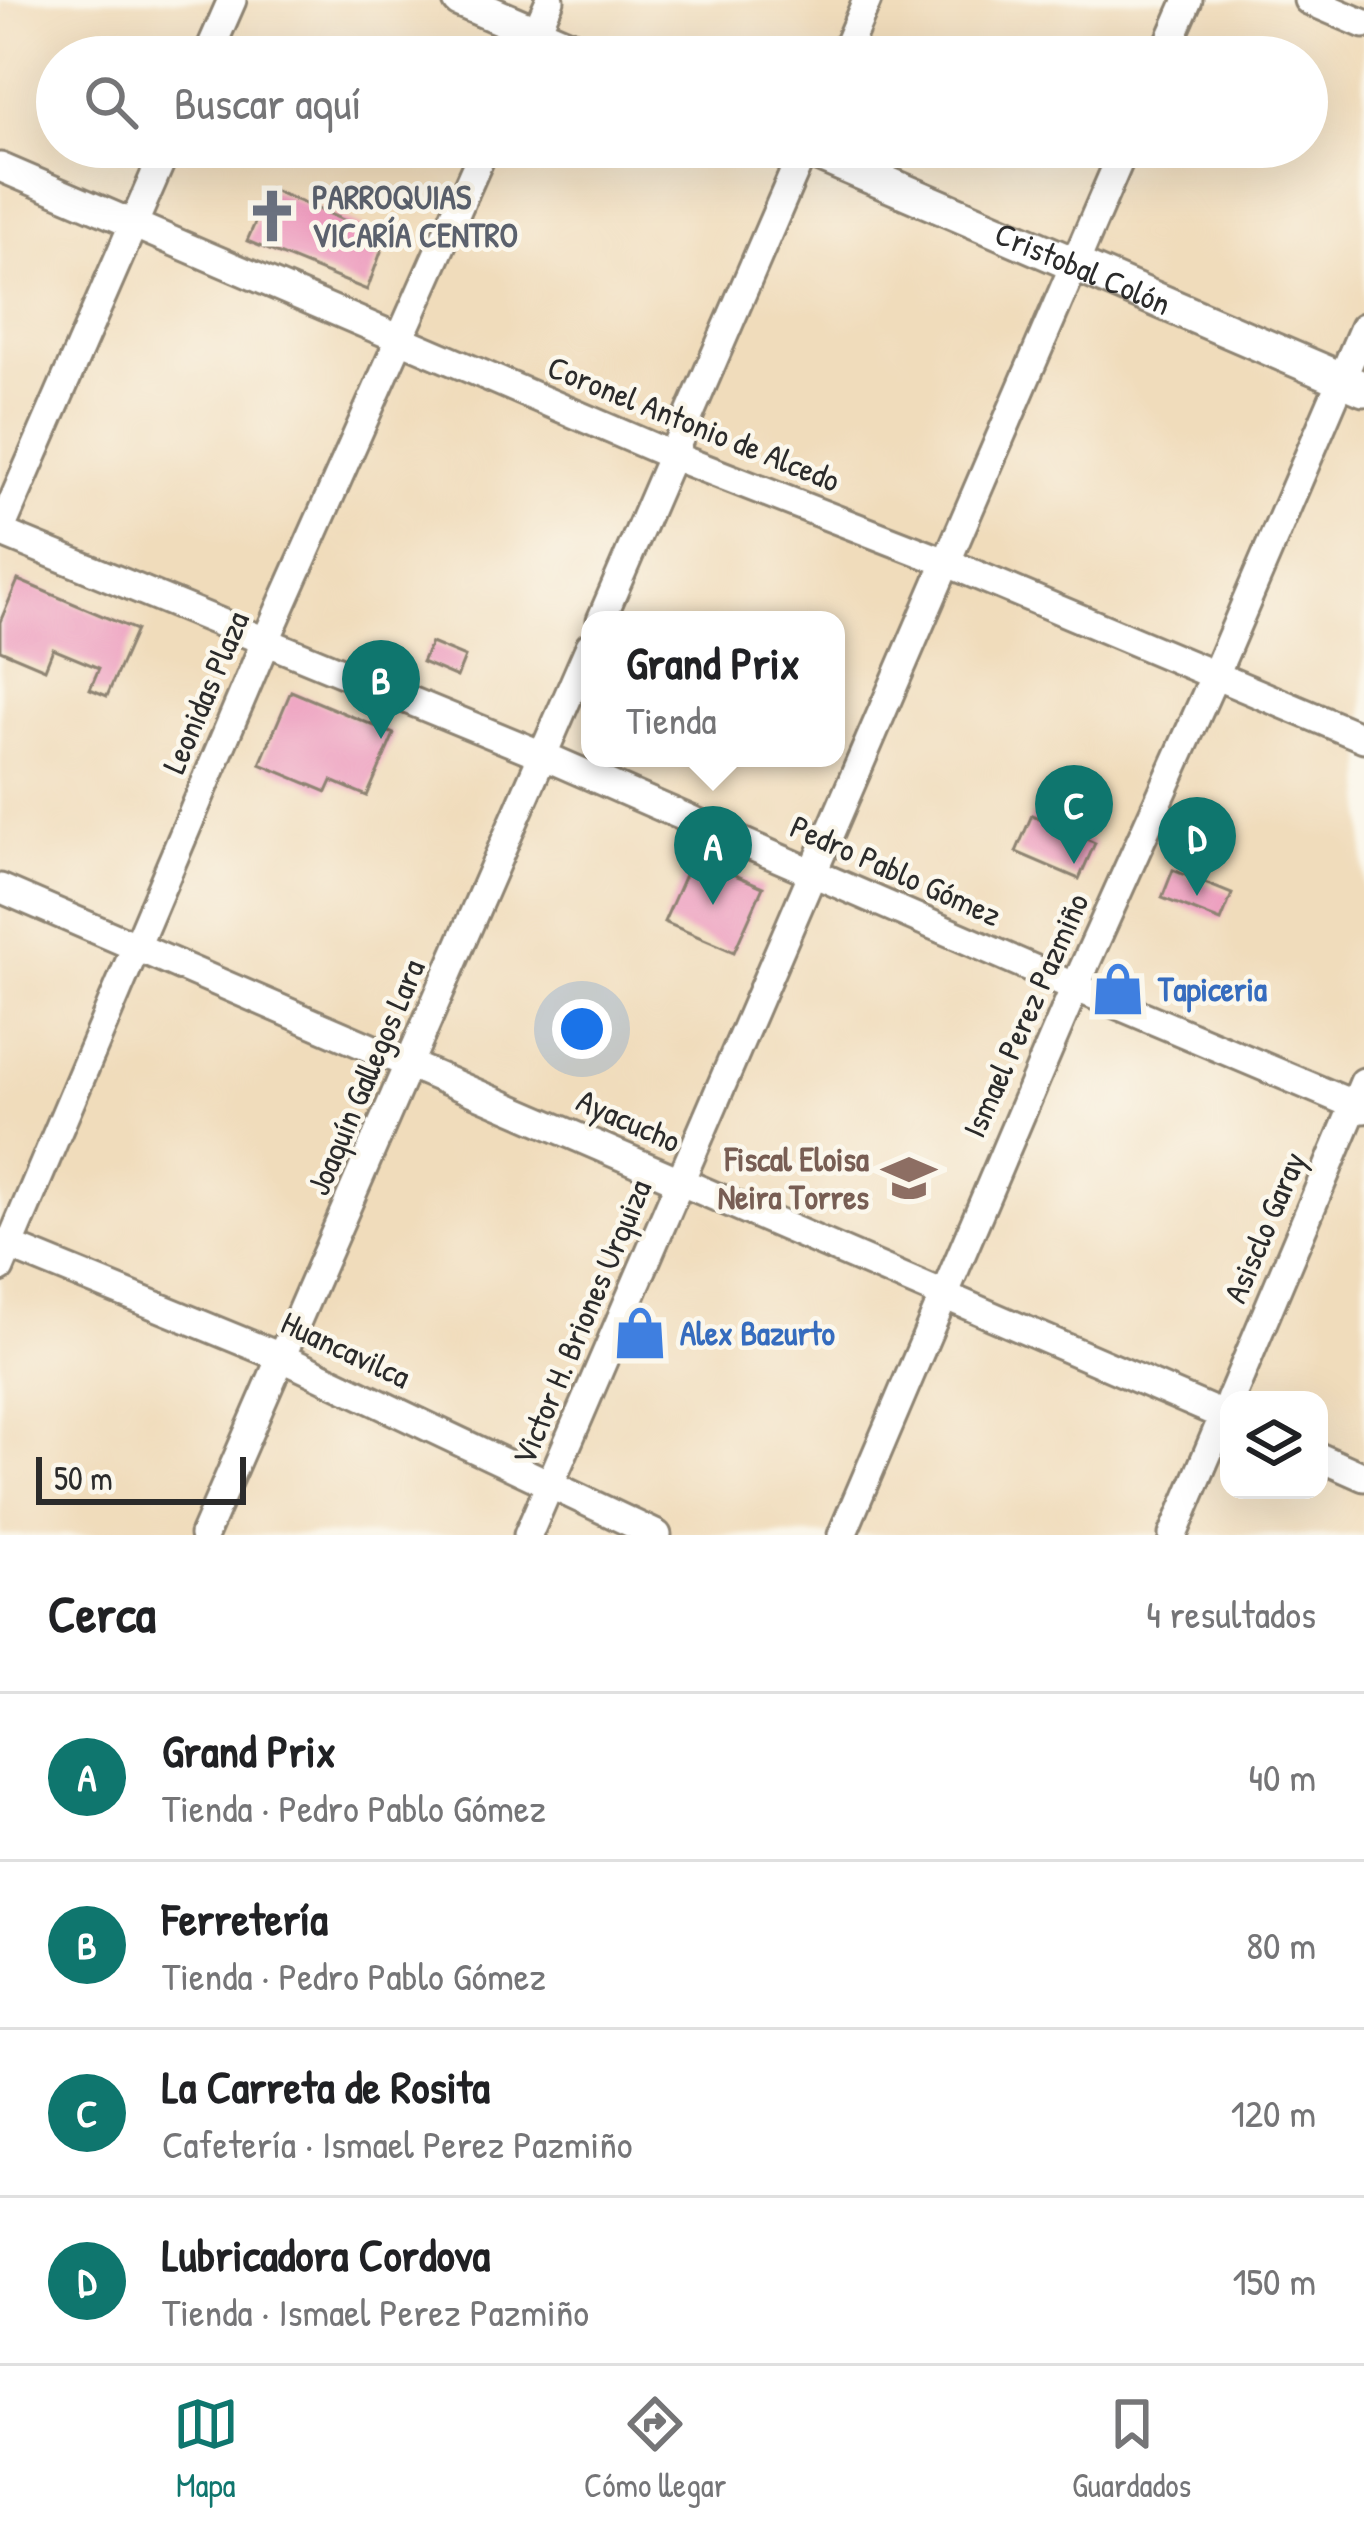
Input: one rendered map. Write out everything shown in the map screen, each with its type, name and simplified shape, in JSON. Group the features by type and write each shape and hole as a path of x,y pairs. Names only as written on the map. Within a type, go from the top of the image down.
{"street":[{"path":"216,36 232,0"},
{"path":"460,0 516,36"},
{"path":"534,36 550,0"},
{"path":"852,36 867,0"},
{"path":"1172,36 1188,0"},
{"path":"1308,0 1364,24"},
{"name":"Coronel Antonio de Alcedo","path":"0,167 673,456 948,563 1364,738"},
{"path":"0,531 158,168"},
{"name":"Leonidas Plaza","path":"3,1252 266,640 476,168"},
{"path":"605,611 795,168"},
{"name":"Cristobal Colón","path":"851,168 1353,384"},
{"name":"Victor H. Briones Urquiza","path":"528,1535 1116,168"},
{"name":"Ismael Perez Pazmiño","path":"842,1535 1075,987 1353,384 1364,327"},
{"name":"Pedro Pablo Gómez","path":"0,531 542,755 1075,987 1361,1098"},
{"name":"Joaquín Gallegos Lara","path":"204,1535 581,666"},
{"name":"Ayacucho","path":"0,888 943,1295 1220,1406"},
{"name":"Asisclo Garay","path":"1236,1391 1361,1098"},
{"name":"Huancavilca","path":"3,1252 283,1358 657,1535"},
{"name":"Asisclo Garay","path":"1173,1535 1220,1427"},
{"path":"1328,1461 1364,1477"}],"building":[{"path":"270,189 386,238 367,290 247,241"},
{"path":"18,580 136,630 107,696 90,689 99,668 53,649 45,669 0,650 0,622"},
{"path":"431,643 465,657 457,677 422,662"},
{"path":"291,691 394,734 367,796 332,781 327,792 260,764"},
{"path":"1032,815 1095,843 1079,879 1016,852"},
{"path":"693,857 763,887 734,952 664,922"},
{"path":"1173,870 1232,894 1221,921 1162,898"}],"place":[{"name":"PARROQUIAS VICARÍA CENTRO","path":"272,216"},
{"name":"Ferretería","path":"381,739"},
{"name":"La Carreta de Rosita","path":"1074,864"},
{"name":"Lubricadora Cordova","path":"1197,896"},
{"name":"Grand Prix","path":"713,905"},
{"name":"Tapiceria","path":"1118,989"},
{"name":"Fiscal Eloisa Neira Torres","path":"909,1178"},
{"name":"Alex Bazurto","path":"640,1333"}]}
